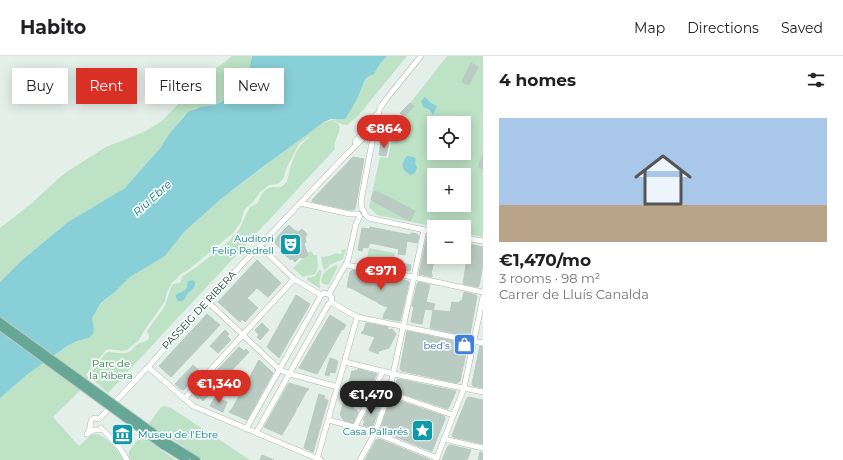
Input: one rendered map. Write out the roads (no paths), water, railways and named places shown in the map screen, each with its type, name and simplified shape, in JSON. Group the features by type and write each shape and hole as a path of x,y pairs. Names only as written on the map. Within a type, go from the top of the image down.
{"main road":[{"path":"0,321 164,444 197,460"},
{"path":"0,328 186,460"}],"street":[{"path":"344,157 367,128 387,98 421,56"},
{"path":"329,294 346,265 350,254 356,224 361,213 361,201 372,141 380,108"},
{"path":"344,157 364,137 373,126 377,118"},
{"path":"364,137 372,141"},
{"name":"PASSEIG DE RIBERA","path":"100,419 206,302 344,157"},
{"path":"300,203 350,214 361,213 369,218 427,231"},
{"path":"360,460 375,433 389,393 424,230"},
{"path":"471,239 483,241"},
{"path":"260,246 294,279 320,297 322,304 329,304 357,317 483,343"},
{"path":"346,265 483,292"},
{"path":"184,399 294,279"},
{"path":"246,429 320,297 325,293 329,294"},
{"path":"256,433 329,304 332,298 329,294"},
{"path":"329,420 375,433 437,459 464,388 483,297"},
{"path":"206,302 280,370 338,387"},
{"path":"148,367 193,406 319,459 357,317"},
{"path":"345,362 394,374 483,392"},
{"path":"354,427 383,371"},
{"path":"389,393 453,415"},
{"path":"92,419 100,419 102,421 103,424 101,428 99,430 92,428 90,423 92,419"},
{"path":"101,428 123,452 127,460"},
{"path":"444,439 483,448"}],"water":[{"name":"Riu Ebre","path":"252,56 387,56 374,74 370,75 363,83 358,97 345,119 331,119 324,122 221,199 184,232 165,256 130,277 101,303 92,318 94,329 93,334 89,338 77,341 67,346 28,374 0,398 0,282 21,261 68,222 125,188 161,147 169,134 188,112 201,107 215,105 224,100 224,104 284,104 284,68 250,68"},
{"path":"425,97 437,106 433,115 430,110 423,107 421,101"},
{"path":"407,156 414,157 416,159 415,163 417,168 415,173 411,175 403,168 404,159"},
{"path":"192,280 195,282 195,286 184,300 178,301 176,296 186,289 188,281"}],"place":[{"name":"Auditori Felip Pedrell","path":"290,244"},
{"name":"bed's","path":"465,345"},
{"name":"Casa Pallarés","path":"423,431"},
{"name":"Museu de l'Ebre","path":"123,434"}],"park label":[{"name":"Parc de la Ribera","path":"111,368"}]}
